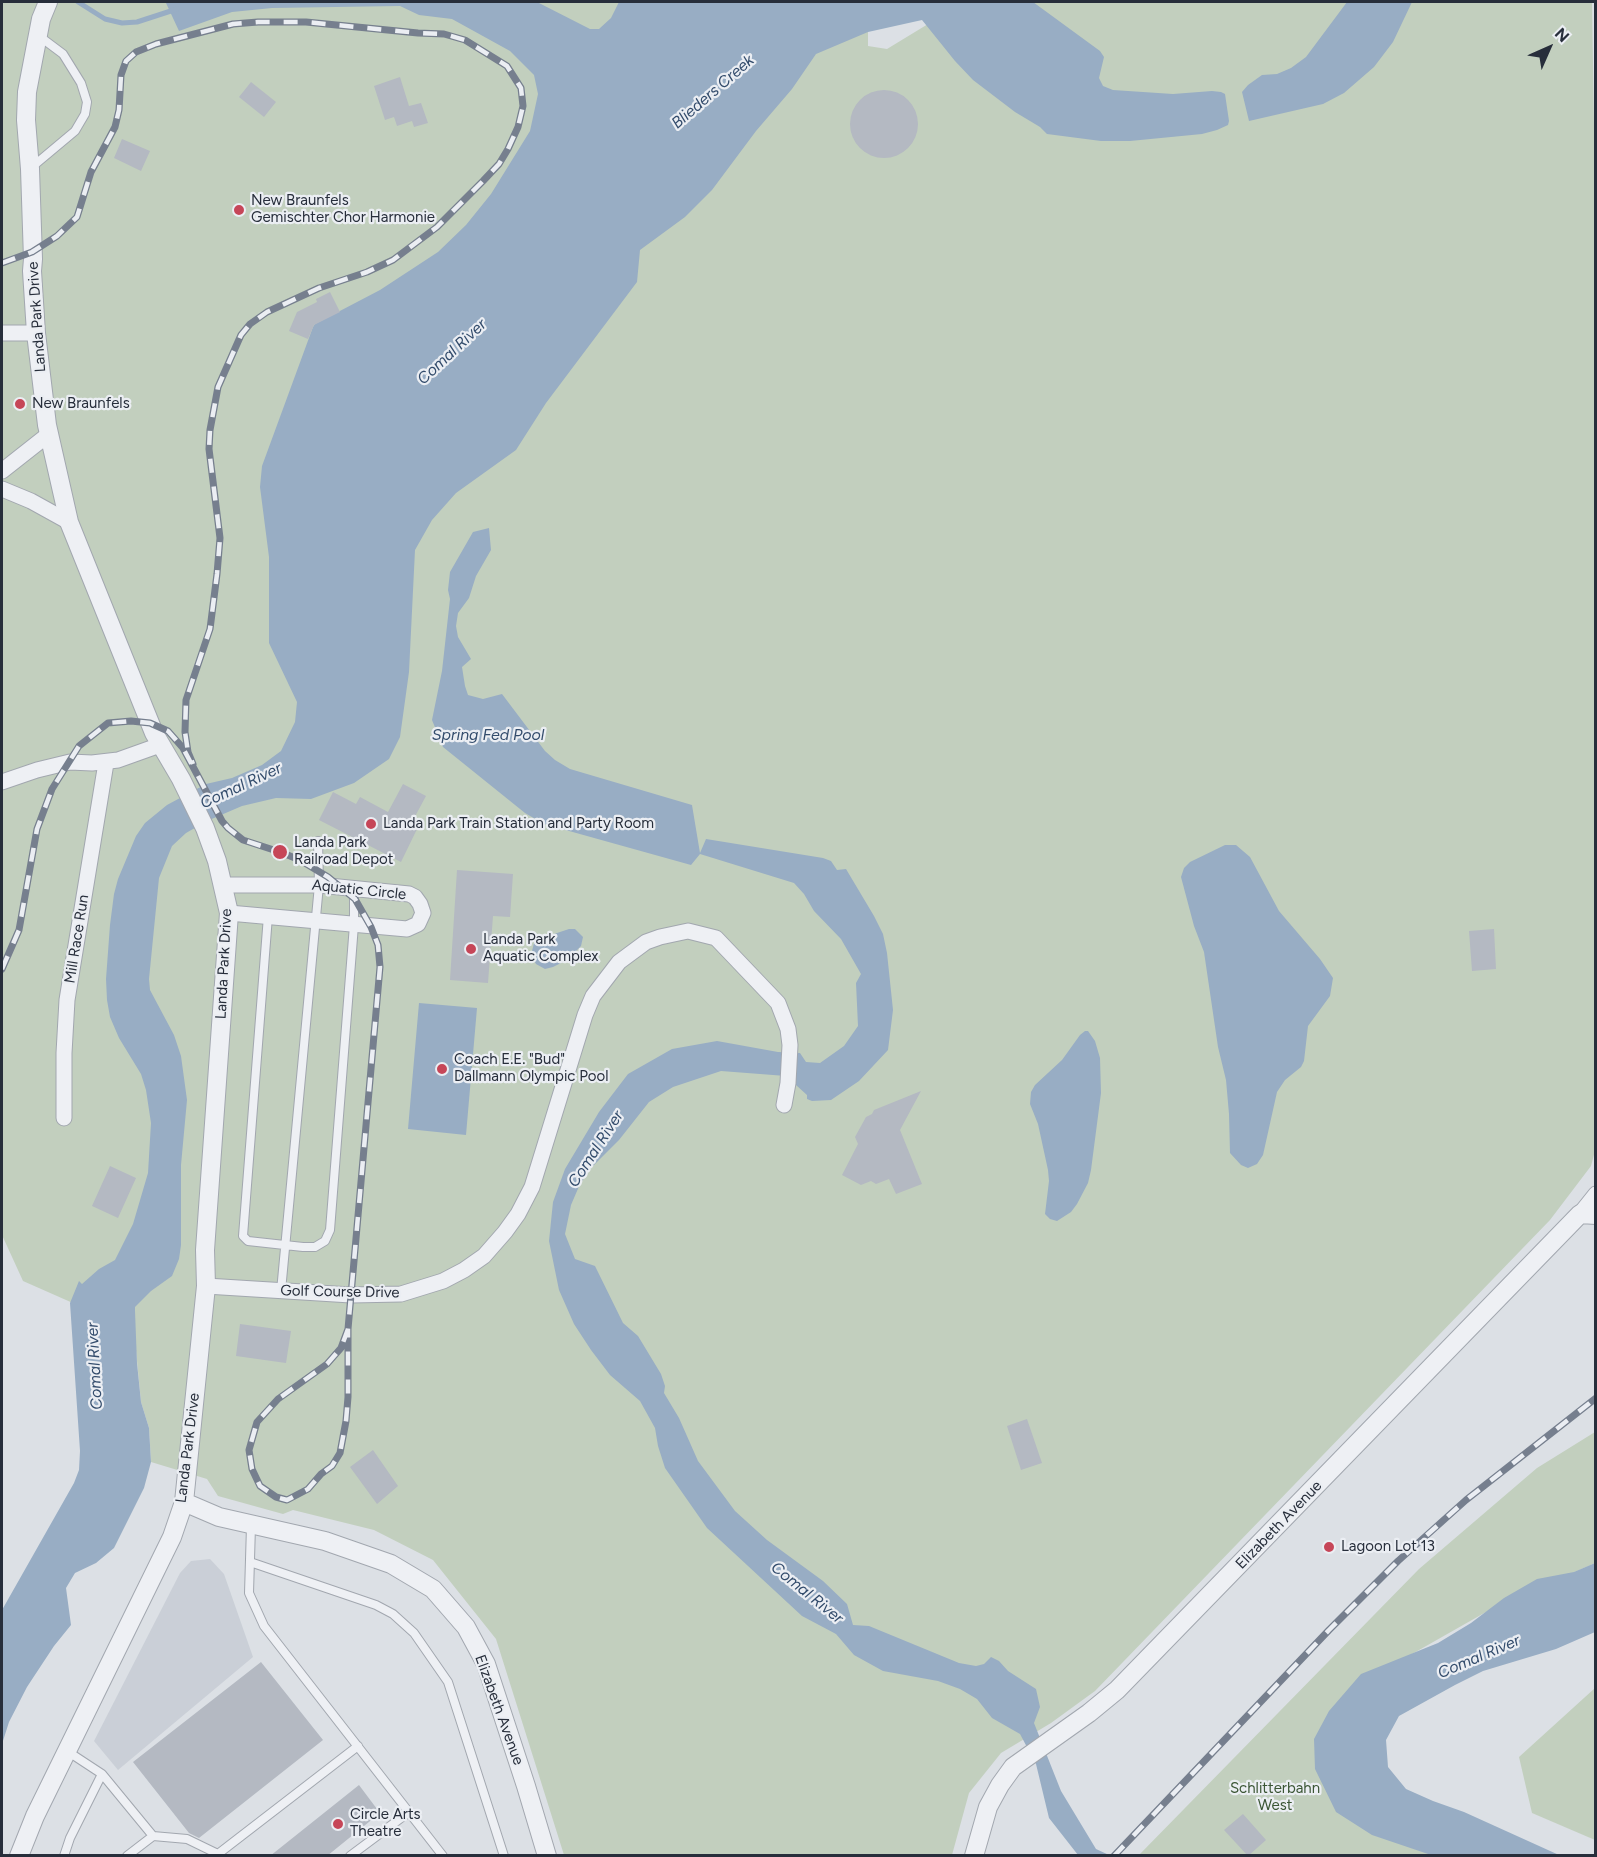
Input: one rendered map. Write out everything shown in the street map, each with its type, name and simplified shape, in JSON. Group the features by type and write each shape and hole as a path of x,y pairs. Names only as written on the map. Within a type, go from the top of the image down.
{"street":[{"name":"Landa Park Drive","path":"19,1856 35,1816 172,1537 184,1502 206,1286 207,1227 229,913 224,885 205,828 181,779 160,745 69,522 49,434 36,333 26,120 27,92 41,19 48,2"},
{"path":"2,333 36,333"},
{"path":"2,471 49,434"},
{"path":"2,489 32,501 69,522"},
{"path":"2,782 69,762 106,763 160,745"},
{"name":"Mill Race Run","path":"64,1118 64,1053 68,1000 106,763"},
{"name":"Aquatic Circle","path":"224,885 319,885 409,894 418,900 423,913 418,924 407,929 229,913"},
{"name":"Golf Course Drive","path":"206,1286 351,1295 401,1294 443,1281 484,1256 518,1214 532,1187 585,1015 593,996 619,962 646,942 660,937 688,931 716,938 778,1003 788,1029 790,1045 784,1105"},
{"name":"Elizabeth Avenue","path":"974,1856 988,1807 1013,1767 1089,1713 1117,1690 1566,1231 1588,1215 1596,1194"},
{"name":"Elizabeth Avenue","path":"184,1502 219,1517 325,1541 391,1564 433,1589 466,1627 486,1664 547,1856"}],"lane":[{"path":"30,168 75,131 85,114 87,102 81,83 63,54 38,35"},
{"path":"281,1291 316,922 319,885 318,841"},
{"path":"268,916 243,1236 248,1241 315,1247 325,1241 330,1230 354,925 354,888"},
{"path":"251,1524 249,1593 264,1626 443,1856"},
{"path":"250,1562 376,1605 393,1614 414,1633 448,1682 504,1856"},
{"path":"127,1856 153,1836 187,1839 218,1854 358,1746"},
{"path":"67,1751 102,1774 153,1836"},
{"path":"64,1856 70,1838 102,1774"},
{"path":"350,1856 409,1812"}],"shaded area":[{"path":"210,1559 224,1574 253,1657 118,1770 94,1741 180,1573 191,1561"}],"green space":[{"path":"2,2 868,2 868,46 887,49 961,2 1592,2 1596,247 1596,1147 1591,1166 1550,1220 1095,1691 1051,1723 1001,1753 969,1793 952,1855 564,1855 496,1639 433,1560 374,1530 293,1510 283,1514 218,1496 207,1479 151,1462 149,1428 141,1402 134,1330 23,1281 2,1235"},
{"name":"Schlitterbahn West","path":"1595,1432 1595,1563 1486,1612 1405,1658 1363,1687 1331,1725 1438,1855 1138,1856 1419,1569 1537,1468"},
{"path":"1595,1688 1595,1840 1532,1813 1519,1757"}],"water":[{"name":"Blieders Creek","path":"537,2 590,29 599,29 611,18 619,2 1033,2 1100,51 1104,57 1099,78 1103,86 1113,90 1173,94 1221,92 1225,94 1229,121 1228,125 1202,134 1130,141 1101,141 1047,134 973,80 922,20 868,32 816,54 792,89 756,131 712,190 685,217 640,250 637,282 546,403 516,450 456,493 432,520 415,550 409,672 400,737 389,759 354,783 311,799 276,798 242,806 186,833 172,846 159,878 149,979 150,990 174,1035 181,1056 187,1100 181,1165 179,1259 172,1276 151,1291 135,1307 141,1402 149,1428 151,1462 144,1488 114,1548 96,1563 75,1573 66,1588 71,1625 27,1687 9,1722 2,1744 2,1610 74,1483 79,1470 80,1451 70,1303 79,1281 82,1284 99,1269 115,1260 133,1224 148,1173 151,1123 146,1090 141,1074 119,1038 110,1017 107,1000 106,979 110,925 118,879 136,836 145,823 167,805 206,784 232,778 262,765 281,751 295,722 297,702 269,643 269,557 260,487 262,466 313,327 380,290 438,252 466,225 491,194 530,131 538,94 534,75 510,51 452,19 419,15 400,6 272,8 232,12 179,31 166,3"},
{"path":"1347,2 1412,2 1393,42 1374,67 1344,93 1323,104 1249,121 1242,92 1262,75 1277,74 1291,68 1306,57"},
{"name":"Spring Fed Pool","path":"489,528 491,550 476,576 469,598 458,613 456,626 458,637 471,659 462,667 468,695 483,699 502,694 545,751 570,769 692,805 700,853 706,839 823,858 831,861 837,870 846,869 883,934 887,953 893,1010 888,1050 859,1081 831,1100 812,1101 807,1099 807,1095 786,1076 721,1071 673,1087 649,1102 619,1140 591,1168 580,1184 571,1205 565,1234 575,1259 595,1266 623,1323 638,1336 661,1374 665,1386 664,1393 679,1418 698,1461 735,1511 767,1540 823,1581 847,1604 853,1625 869,1626 959,1663 976,1666 984,1664 991,1657 1036,1689 1040,1707 1034,1723 1061,1791 1096,1849 1109,1855 1078,1855 1049,1818 1036,1764 1020,1734 992,1718 977,1699 960,1689 938,1681 883,1671 854,1655 836,1634 802,1616 707,1528 665,1468 655,1428 640,1401 610,1375 574,1324 559,1290 549,1241 553,1202 565,1169 599,1112 628,1074 672,1049 717,1041 778,1052 800,1053 806,1062 820,1063 844,1046 858,1026 856,983 861,974 841,939 814,911 794,883 700,854 691,865 544,824 525,813 443,747 432,720 442,671 450,599 448,590 450,572 473,532"},
{"path":"1225,845 1236,845 1250,857 1279,911 1320,959 1333,978 1330,996 1308,1026 1304,1061 1301,1067 1285,1080 1277,1092 1263,1155 1257,1164 1248,1168 1241,1165 1230,1153 1226,1080 1218,1047 1204,952 1194,926 1181,877 1184,868 1190,862"},
{"path":"575,929 583,937 581,946 563,962 553,967 545,969 536,964 531,955 534,943 539,939"},
{"name":"Coach E.E. \"Bud\" Dallmann Olympic Pool","path":"419,1003 477,1008 466,1135 408,1129"},
{"path":"1085,1031 1088,1031 1095,1041 1100,1058 1101,1093 1091,1170 1088,1183 1077,1204 1071,1212 1057,1221 1045,1214 1048,1170 1038,1124 1030,1104 1031,1092 1035,1085 1062,1060"},
{"path":"1595,1563 1595,1632 1556,1649 1483,1671 1455,1685 1399,1716 1386,1740 1388,1767 1406,1789 1464,1812 1559,1855 1431,1855 1372,1835 1336,1812 1315,1769 1314,1739 1329,1711 1361,1674 1438,1643 1471,1623 1504,1598 1537,1579 1574,1572"}],"building":[{"path":"400,77 409,106 421,103 428,123 414,127 412,121 397,126 394,117 385,120 374,86"},
{"path":"251,82 276,102 264,117 239,97"},
{"path":"884,90 897,93 908,100 915,111 918,124 915,137 908,148 897,155 884,158 871,155 860,148 853,137 850,124 853,111 860,100 871,93"},
{"path":"122,139 150,151 141,171 114,158"},
{"path":"330,292 340,312 314,325 308,339 289,331 297,312 317,302 316,299"},
{"name":"Landa Park Train Station and Party Room","path":"403,784 426,796 412,822 419,825 401,862 319,820 333,792 356,804 360,797 388,812"},
{"name":"Landa Park Aquatic Complex","path":"457,870 513,874 510,917 493,916 488,983 450,980"},
{"path":"1494,929 1496,969 1472,971 1469,931"},
{"path":"921,1091 900,1130 922,1184 896,1194 889,1179 876,1184 871,1181 861,1185 842,1175 858,1144 855,1137 866,1117 874,1110"},
{"path":"110,1166 136,1178 118,1218 92,1206"},
{"path":"240,1324 291,1331 286,1363 236,1356"},
{"path":"1027,1419 1042,1463 1021,1470 1007,1426"},
{"path":"373,1450 398,1486 377,1504 350,1467"},
{"path":"261,1662 323,1740 199,1838 189,1833 133,1762"},
{"name":"Circle Arts Theatre","path":"359,1785 380,1813 327,1856 270,1856"},
{"path":"1243,1814 1266,1840 1248,1856 1224,1830"}],"waterway":[{"name":"Comal River","path":"78,2 105,19 122,23 137,22 177,9"}],"railway":[{"path":"2,263 32,252 57,236 77,217 91,172 115,127 119,110 121,75 126,61 136,52 156,44 233,24 258,22 306,22 444,34 465,40 507,66 521,88 523,106 518,127 499,164 437,227 393,260 367,272 319,288 267,312 250,324 241,335 218,387 210,430 209,449 220,538 210,629 186,700 185,732 188,752 193,764"},
{"path":"2,969 19,930 37,829 52,789 79,746 108,723 131,721 150,723 168,731 183,748 228,828 243,840 300,860 328,877 355,899 378,945 380,967 348,1329 341,1348 327,1364 278,1399 257,1422 249,1450 252,1469 260,1486 276,1497 287,1500 308,1489 321,1474 332,1466 340,1453 348,1397 348,1329"},
{"path":"1114,1856 1329,1630 1398,1561 1466,1500 1596,1398"}],"place":[{"name":"New Braunfels Gemischter Chor Harmonie","path":"239,210"},
{"name":"New Braunfels","path":"20,404"},
{"name":"Landa Park Train Station and Party Room","path":"371,824"},
{"name":"Landa Park Railroad Depot","path":"280,852"},
{"name":"Landa Park Aquatic Complex","path":"471,949"},
{"name":"Coach E.E. \"Bud\" Dallmann Olympic Pool","path":"442,1069"},
{"name":"Lagoon Lot 13","path":"1329,1547"},
{"name":"Circle Arts Theatre","path":"338,1824"}]}
